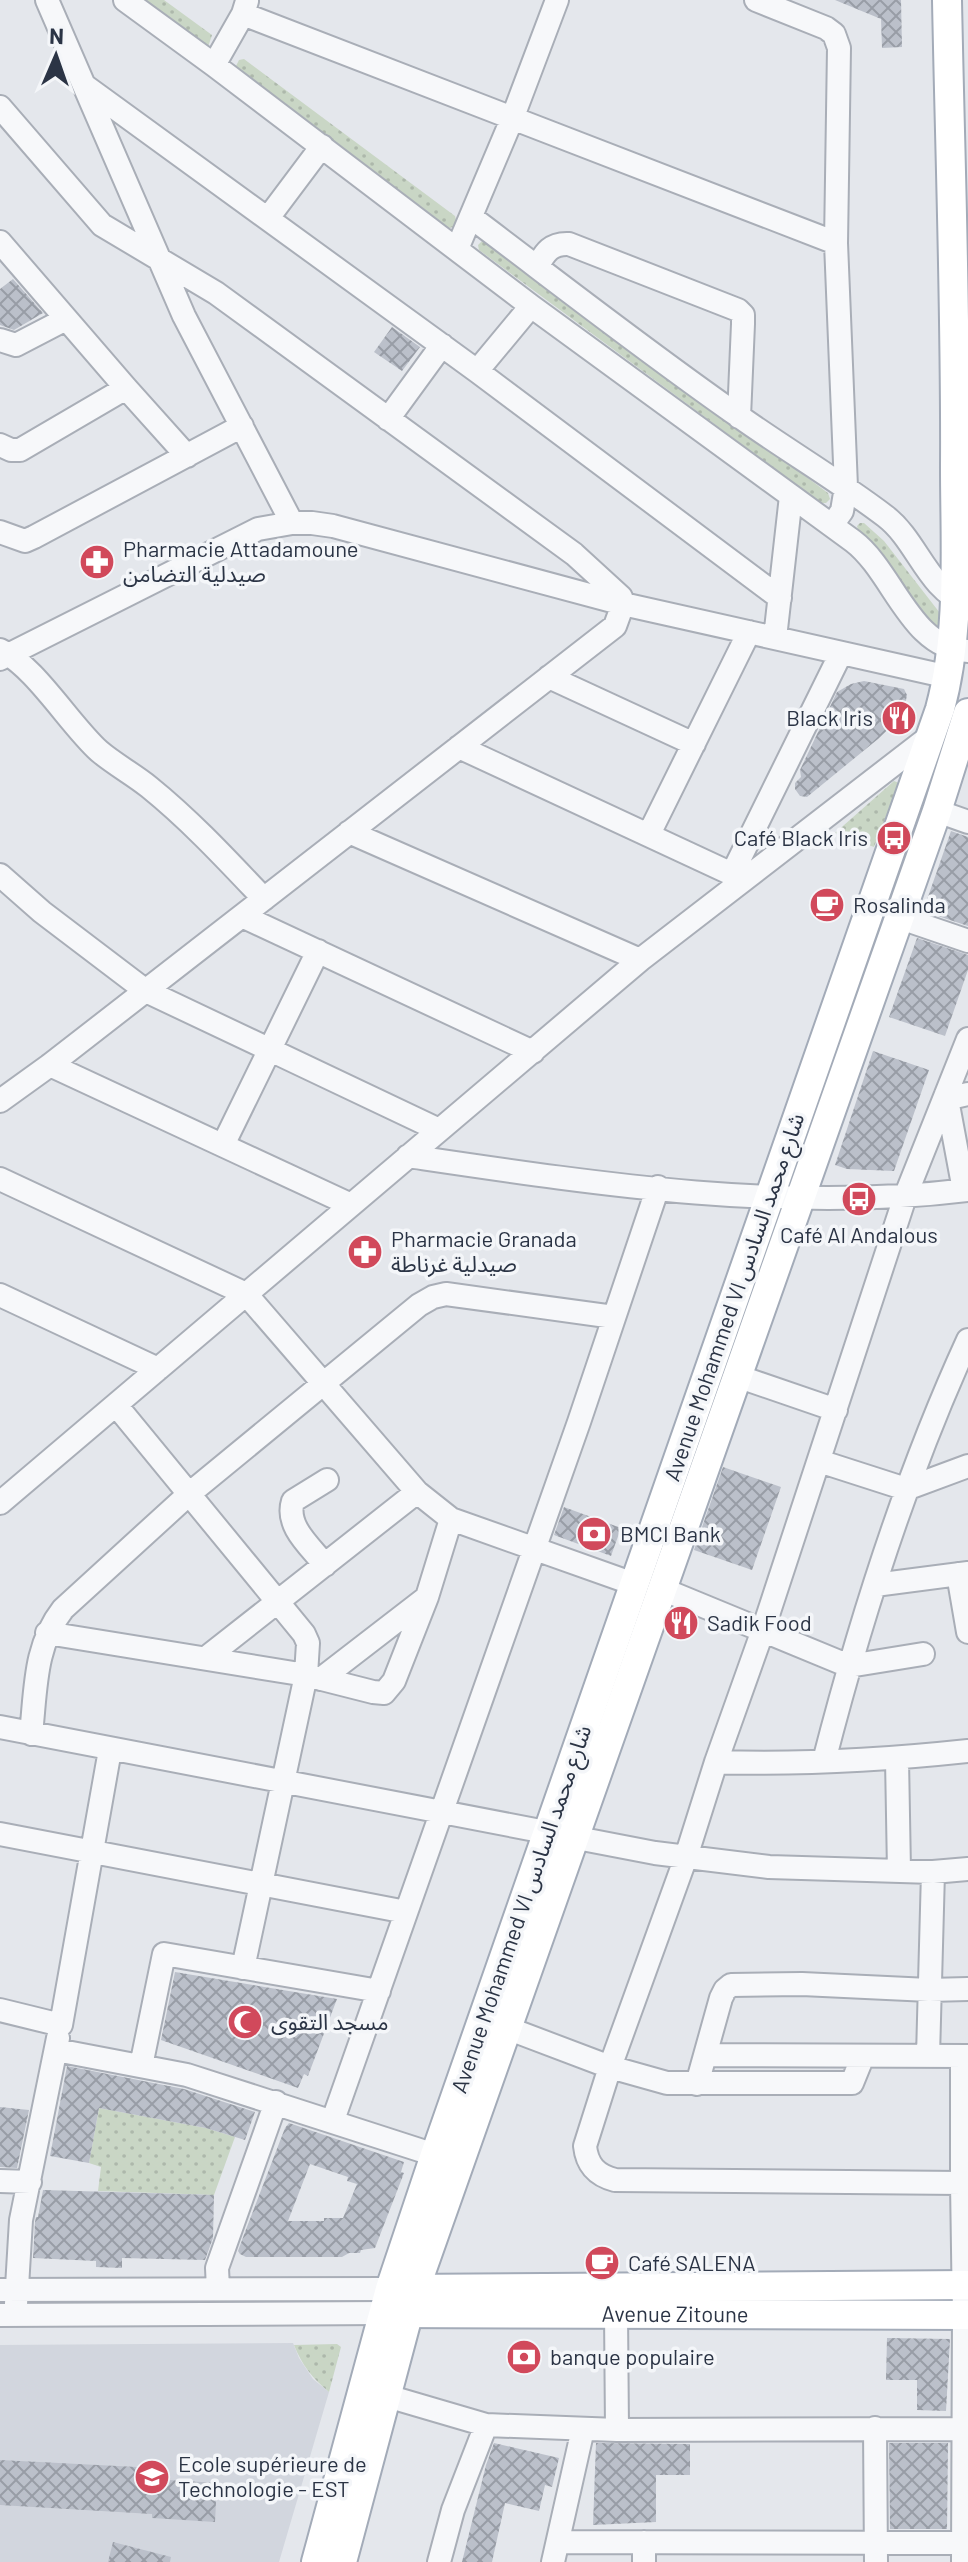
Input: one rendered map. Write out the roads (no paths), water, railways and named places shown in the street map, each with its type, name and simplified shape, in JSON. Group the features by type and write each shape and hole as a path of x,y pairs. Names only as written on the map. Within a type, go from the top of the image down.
{"main road":[{"name":"Avenue Mohammed VI شارع محمد السادس","path":"342,2562 387,2396 400,2301 435,2155 560,1837 648,1587 769,1197 957,659 961,602 947,0"},
{"name":"Avenue Mohammed VI شارع محمد السادس","path":"648,1587 737,1376 937,811 968,713"},
{"name":"Avenue Mohammed VI شارع محمد السادس","path":"316,2562 400,2301 507,2028 560,1837"},
{"name":"Avenue Zitoune","path":"400,2301 965,2285"},
{"name":"Avenue Zitoune","path":"400,2301 616,2313 966,2315"}],"street":[{"path":"47,0 184,316 292,523"},
{"path":"125,0 531,306 864,550 927,635 957,659"},
{"path":"457,249 512,119 557,0"},
{"path":"756,0 826,28 837,41 836,243 846,487 842,511 832,525"},
{"path":"214,65 245,7 512,119 836,243"},
{"path":"85,86 442,345 780,598"},
{"path":"0,107 102,225 216,293 574,554 621,597 623,604 615,626 0,1101"},
{"path":"268,218 322,146"},
{"path":"471,217 739,417 846,487 890,520 938,584 961,602"},
{"path":"0,242 187,456"},
{"path":"537,267 546,251 560,244 569,244 738,310 743,315 739,417"},
{"path":"477,371 531,306"},
{"path":"0,340 16,345 66,319"},
{"path":"388,419 442,345"},
{"path":"0,445 11,450 31,446 126,388"},
{"path":"0,532 25,541 242,426"},
{"path":"775,638 791,496"},
{"path":"264,899 197,828 148,786 98,750 3,654 238,537 258,529 312,523 623,604 841,653 957,659"},
{"path":"649,834 749,632"},
{"path":"733,879 841,653"},
{"path":"549,677 694,744"},
{"path":"0,1503 733,879 929,737"},
{"path":"459,747 649,834 733,879"},
{"path":"937,811 968,822"},
{"path":"349,832 640,960"},
{"path":"0,875 42,912 146,991 439,1130"},
{"path":"242,916 533,1052"},
{"path":"898,917 968,941"},
{"path":"223,1145 318,951"},
{"path":"962,2183 615,2180 601,2177 592,2169 585,2146 763,1630 905,1197 957,1094 968,1039"},
{"path":"50,1065 349,1204"},
{"path":"408,1156 538,1175 800,1200 905,1197 966,1190 957,1094"},
{"path":"0,1179 246,1294 417,1492 451,1519 648,1587 849,1666 923,1654"},
{"path":"333,2120 658,1187"},
{"path":"31,1734 41,1649 47,1633 63,1609 189,1494 419,1305 446,1294 614,1317"},
{"path":"6,1305 158,1369"},
{"path":"824,1761 849,1666 906,1489 968,1340"},
{"path":"737,1376 836,1410"},
{"path":"116,1405 304,1634 308,1643 313,1677 283,1783 243,1968"},
{"path":"819,1461 906,1489 968,1466"},
{"path":"325,1565 294,1526 289,1513 293,1501 327,1480"},
{"path":"206,1658 417,1492"},
{"path":"47,1633 313,1677 384,1693 394,1681 427,1597 451,1519"},
{"path":"875,1585 963,1574 968,1632"},
{"path":"313,1677 427,1597"},
{"path":"0,1727 560,1837 686,1857 769,1867 933,1872 968,1869"},
{"path":"110,1750 61,2025 8,2290 8,2315 400,2301"},
{"path":"716,1762 776,1764 897,1759 968,1751"},
{"path":"897,1759 899,1871"},
{"path":"0,1834 406,1912"},
{"path":"928,2056 933,1872"},
{"path":"141,2066 164,1954 379,1991"},
{"path":"697,2084 721,1998 731,1985 968,1989"},
{"path":"0,2010 61,2025"},
{"path":"507,2028 610,2067 667,2083 852,2083 863,2056"},
{"path":"56,2050 187,2075 435,2155"},
{"path":"583,2429 556,2552 965,2549 963,2429 966,2315 962,2183 965,2056 706,2055"},
{"path":"218,2289 217,2268 276,2102"},
{"path":"0,2181 30,2182"},
{"path":"8,2290 218,2289 400,2301"},
{"path":"616,2313 617,2430"},
{"path":"387,2396 486,2425 617,2430 963,2429"},
{"path":"439,2562 453,2510 486,2425"},
{"path":"875,2428 876,2552"}],"place":[{"name":"Pharmacie Attadamoune صيدلية التضامن","path":"97,562"},
{"name":"Black Iris","path":"899,718"},
{"name":"Café Black Iris","path":"894,838"},
{"name":"Rosalinda","path":"827,905"},
{"name":"Café Al Andalous","path":"859,1199"},
{"name":"Pharmacie Granada صيدلية غرناطة","path":"365,1252"},
{"name":"BMCI Bank","path":"594,1534"},
{"name":"Sadik Food","path":"681,1623"},
{"name":"مسجد التقوى","path":"245,2022"},
{"name":"Café SALENA","path":"602,2263"},
{"name":"banque populaire","path":"524,2357"},
{"name":"Ecole supérieure de Technologie - EST","path":"152,2477"}]}
